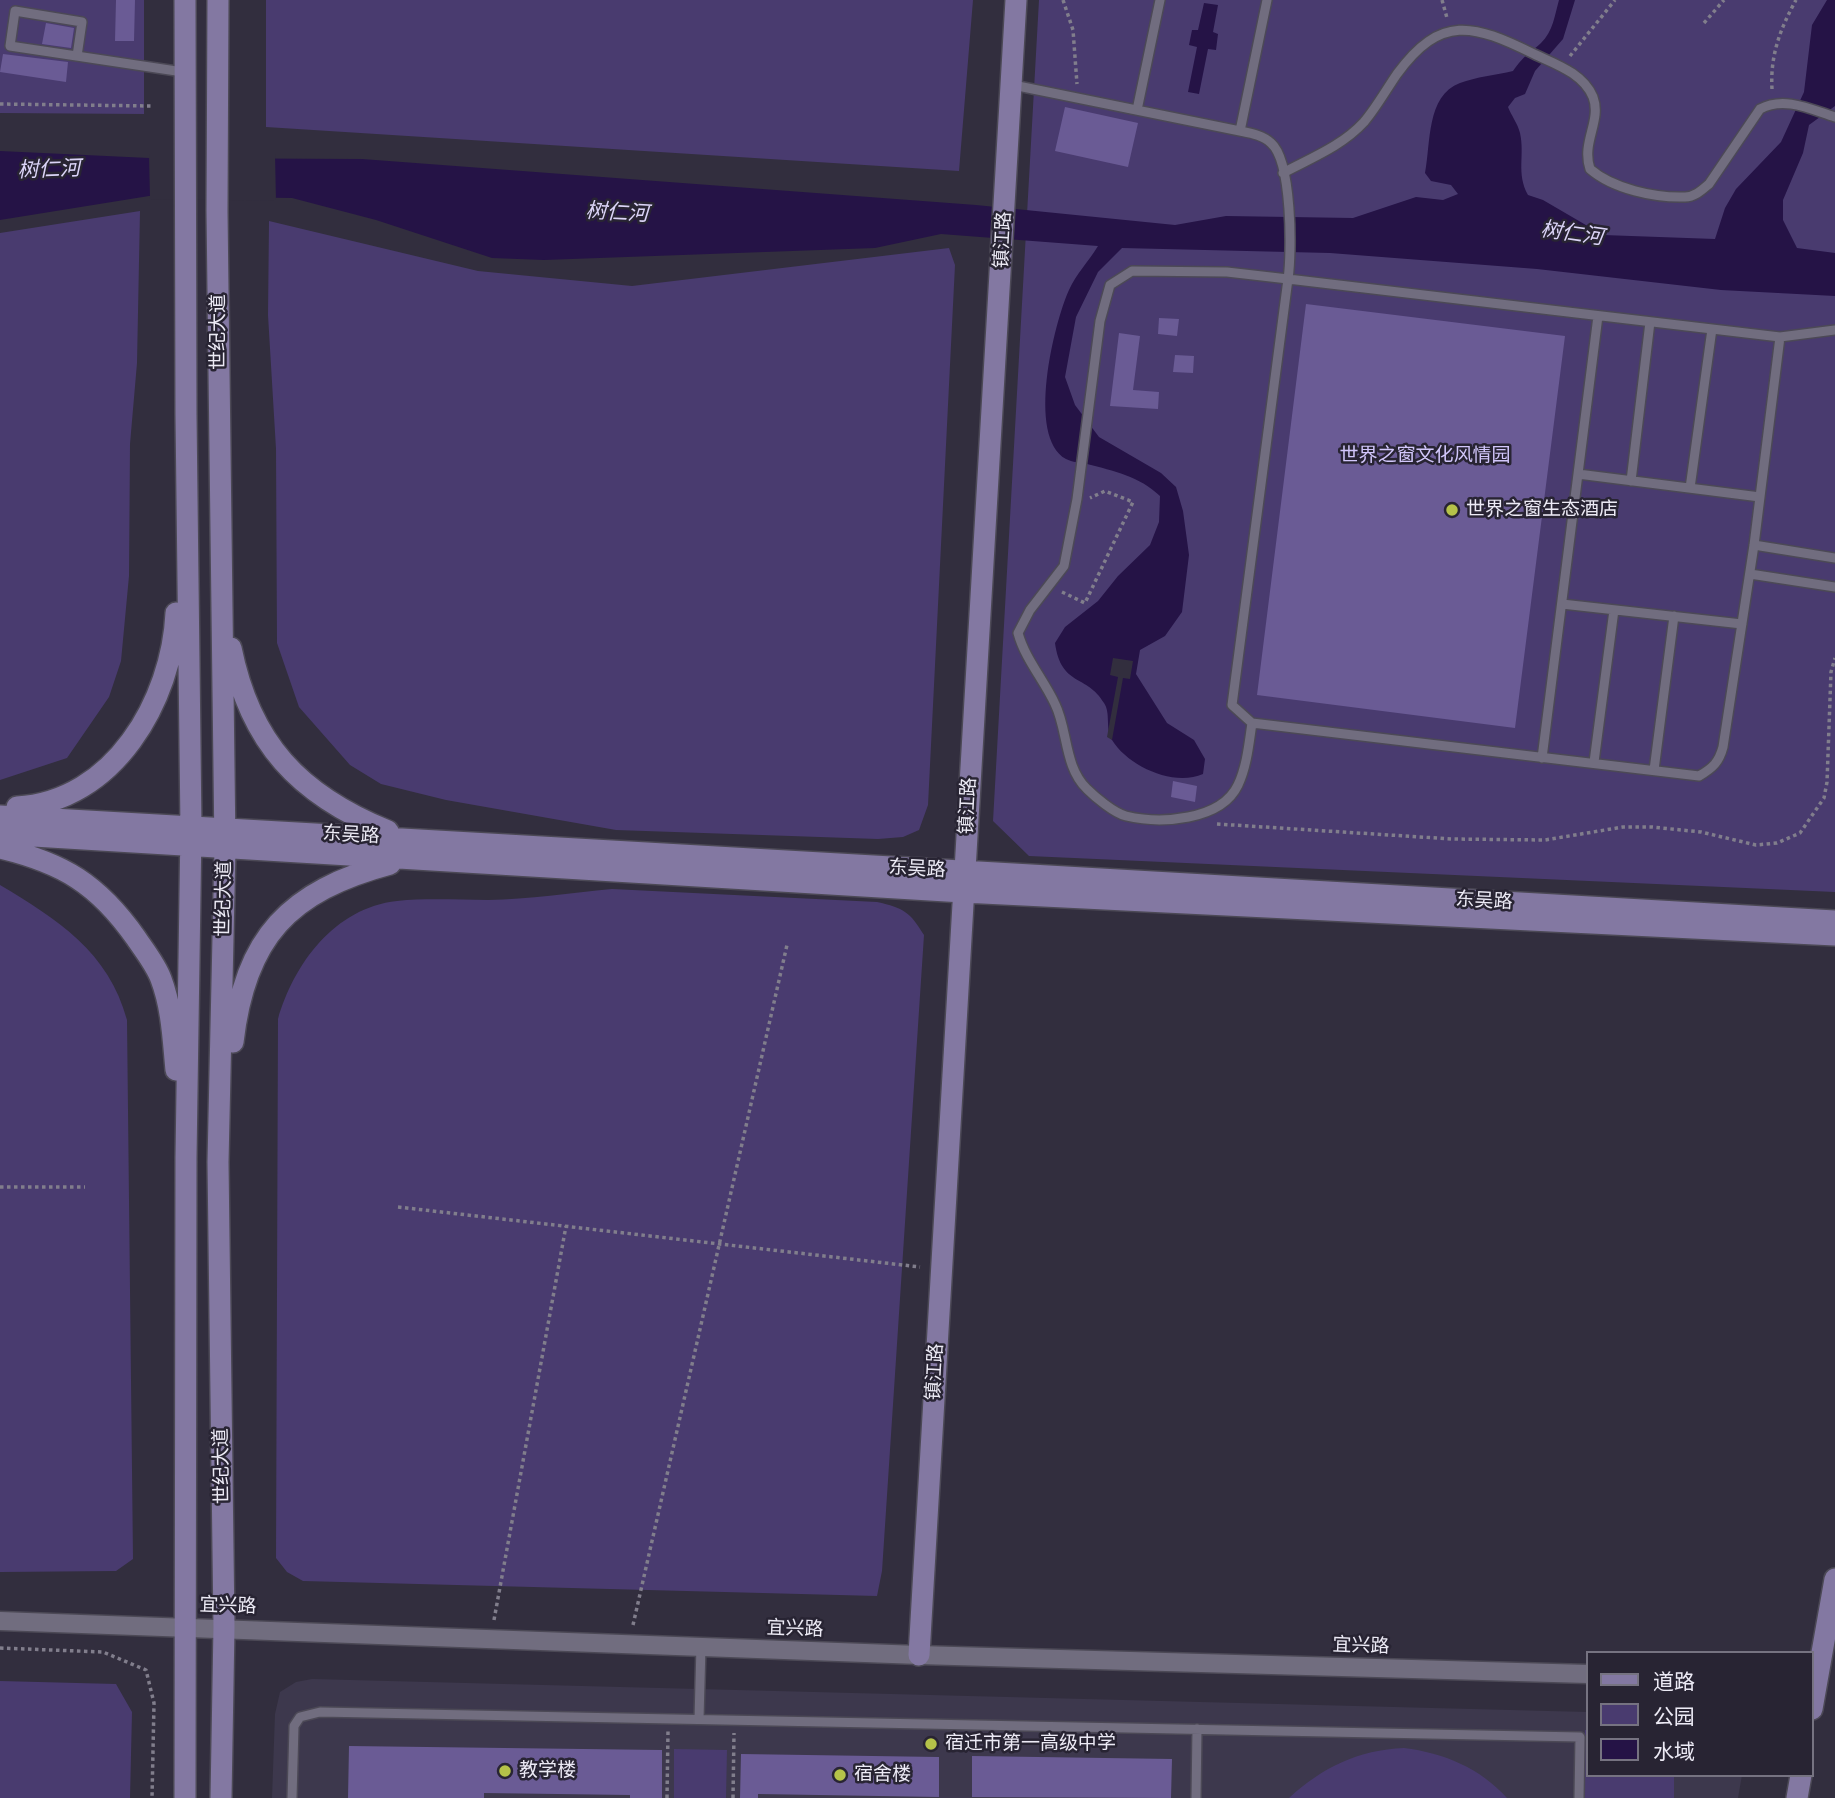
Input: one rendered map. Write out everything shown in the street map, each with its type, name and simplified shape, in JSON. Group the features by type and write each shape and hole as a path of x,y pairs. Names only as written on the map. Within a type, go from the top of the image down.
{"street":[{"name":"世纪大道","path":"185,0 191,837 186,1157 185,1798"},
{"name":"世纪大道","path":"218,0 217,212 225,838 218,1162 224,1627 221,1798"},
{"name":"镇江路","path":"919,1655 1016,0"},
{"path":"0,808 37,806 69,794 104,772 131,742 149,716 164,682 176,634 186,415"},
{"path":"221,597 236,672 248,710 267,743 287,766 346,815 406,849"},
{"name":"东吴路","path":"0,817 191,837"},
{"name":"东吴路","path":"0,834 225,838 1835,935"},
{"path":"0,848 36,857 73,874 97,890 120,915 160,976 169,1007 186,1157"},
{"path":"218,1162 238,1000 261,944 276,925 312,896 346,876 406,849"},
{"name":"东吴路","path":"964,882 1835,921"},
{"path":"1815,1680 1835,1579"},
{"name":"宜兴路","path":"0,1621 224,1627 919,1655 1587,1674"},
{"path":"1797,1798 1801,1777"}],"lane":[{"path":"1137,110 1160,0"},
{"path":"1240,131 1267,0"},
{"path":"78,56 82,22 15,11 10,46 185,72"},
{"path":"1283,173 1344,141 1365,121 1398,72 1426,41 1434,35 1452,31 1473,31 1519,47 1562,66 1581,80 1593,98 1595,116 1586,144 1590,170 1600,178 1635,191 1687,197 1698,193 1709,184 1760,109 1773,102 1788,103 1834,117"},
{"path":"1011,85 1240,131 1272,143 1286,189 1290,262 1233,705 1240,715 1252,723 1699,776 1719,762 1754,545 1780,337"},
{"path":"1252,723 1237,787 1221,805 1198,814 1161,820 1124,816 1085,788 1074,768 1057,707 1022,648 1018,633 1030,610 1064,566 1076,505 1104,298 1110,285 1121,276 1132,271 1227,272 1780,337 1835,330"},
{"path":"1542,758 1598,316"},
{"path":"1631,481 1650,322"},
{"path":"1690,488 1712,329"},
{"path":"1578,474 1760,497"},
{"path":"1754,545 1835,558"},
{"path":"1749,575 1835,587"},
{"path":"1562,604 1742,624"},
{"path":"1594,762 1614,610"},
{"path":"1654,770 1674,616"},
{"path":"699,1719 701,1646"},
{"path":"292,1798 294,1726 308,1713 1580,1737 1579,1798"},
{"path":"1196,1798 1197,1729"}],"path":[{"path":"1063,0 1073,30 1078,98"},
{"path":"1442,0 1452,31"},
{"path":"1562,66 1615,0"},
{"path":"1704,23 1724,0"},
{"path":"1773,102 1771,69 1778,35 1796,0"},
{"path":"0,104 152,106"},
{"path":"1050,586 1085,603 1133,502 1105,491 1076,505"},
{"path":"1215,824 1452,839 1545,840 1623,827 1652,827 1690,831 1756,845 1777,843 1800,833 1824,798 1831,672 1835,658"},
{"path":"629,1643 787,945"},
{"path":"0,1187 85,1187"},
{"path":"398,1207 942,1270"},
{"path":"491,1637 566,1226"},
{"path":"0,1648 103,1652 146,1670 153,1703 152,1798"},
{"path":"667,1798 668,1719"},
{"path":"733,1798 734,1720"}],"shaded area":[{"name":"宿迁市第一高级中学","path":"312,1679 1587,1712 1587,1777 1742,1777 1738,1798 272,1798 275,1714 280,1692 296,1682"}],"green space":[{"path":"0,0 144,0 144,114 0,113"},
{"path":"266,0 973,0 959,171 266,127"},
{"name":"世界之窗文化风情园","path":"1039,0 1835,0 1835,892 1029,856 993,821"},
{"path":"140,211 137,363 130,444 129,576 121,661 109,697 67,758 0,780 0,233"},
{"path":"269,221 478,271 632,286 949,248 955,265 928,805 919,830 903,837 878,839 616,830 446,800 381,784 350,765 299,707 277,643 276,449 268,315"},
{"path":"0,885 60,925 94,956 119,996 127,1020 133,1559 116,1571 0,1572"},
{"path":"612,889 877,902 905,912 924,935 882,1571 877,1596 303,1581 287,1572 276,1558 278,1019 285,998 294,978 320,942 354,915 374,906 408,900 488,900"},
{"path":"0,1681 116,1684 132,1712 130,1798 0,1798"},
{"path":"1585,1730 1587,1777 1674,1777 1674,1798 1584,1798"},
{"path":"1404,1748 1447,1758 1473,1770 1507,1798 1289,1798 1315,1777 1342,1762 1371,1752"},
{"path":"674,1749 727,1750 726,1798 674,1798"}],"water":[{"name":"树仁河","path":"1559,0 1575,0 1563,39 1535,71 1525,94 1515,98 1508,107 1520,133 1522,179 1528,195 1543,200 1603,235 1715,239 1725,208 1736,189 1781,142 1804,92 1812,25 1827,0 1835,0 1835,106 1809,125 1803,153 1783,200 1783,220 1797,248 1835,253 1835,296 1721,290 1537,269 1330,253 1122,248 1098,272 1076,317 1065,377 1075,405 1099,437 1161,473 1176,487 1183,511 1189,555 1182,612 1165,636 1140,650 1136,674 1167,723 1194,740 1205,759 1203,774 1191,777 1178,778 1152,772 1119,749 1110,736 1104,703 1097,694 1063,667 1055,643 1065,627 1098,601 1118,576 1150,545 1159,522 1160,496 1152,489 1126,475 1066,459 1054,447 1047,428 1047,379 1057,327 1072,284 1098,246 941,234 875,248 544,260 492,258 376,220 292,198 149,196 0,220 0,151 149,158 362,159 976,205 1175,225 1226,216 1353,218 1416,197 1443,200 1458,194 1451,185 1431,181 1425,173 1432,122 1441,98 1449,89 1460,83 1513,71 1548,34"},
{"path":"1204,3 1218,5 1213,32 1218,34 1216,50 1208,49 1199,94 1188,92 1197,47 1189,45 1192,30 1198,30"}],"pier":[{"path":"149,154 275,154 276,201 150,199"},
{"path":"1113,658 1133,661 1130,679 1123,678 1112,740 1107,737 1118,677 1110,675"}],"building":[{"path":"116,0 135,0 134,41 115,41"},
{"path":"46,23 74,28 71,48 42,44"},
{"path":"3,54 68,62 66,82 0,72"},
{"path":"1065,107 1138,123 1128,167 1055,151"},
{"path":"1306,304 1565,336 1515,728 1257,695"},
{"path":"1159,318 1179,319 1177,336 1158,334"},
{"path":"1119,333 1140,336 1133,390 1159,392 1158,409 1110,406"},
{"path":"1175,355 1194,356 1193,373 1173,372"},
{"path":"1173,781 1197,786 1195,802 1171,797"},
{"name":"教学楼","path":"349,1746 662,1750 662,1798 630,1798 630,1795 484,1793 484,1798 348,1798"},
{"name":"宿舍楼","path":"741,1754 939,1757 939,1797 758,1794 758,1798 740,1798"},
{"path":"972,1756 1172,1759 1171,1798 972,1797"}],"place":[{"name":"世界之窗生态酒店","path":"1452,510"},
{"name":"宿迁市第一高级中学","path":"931,1744"},
{"name":"教学楼","path":"505,1771"},
{"name":"宿舍楼","path":"840,1775"}]}
